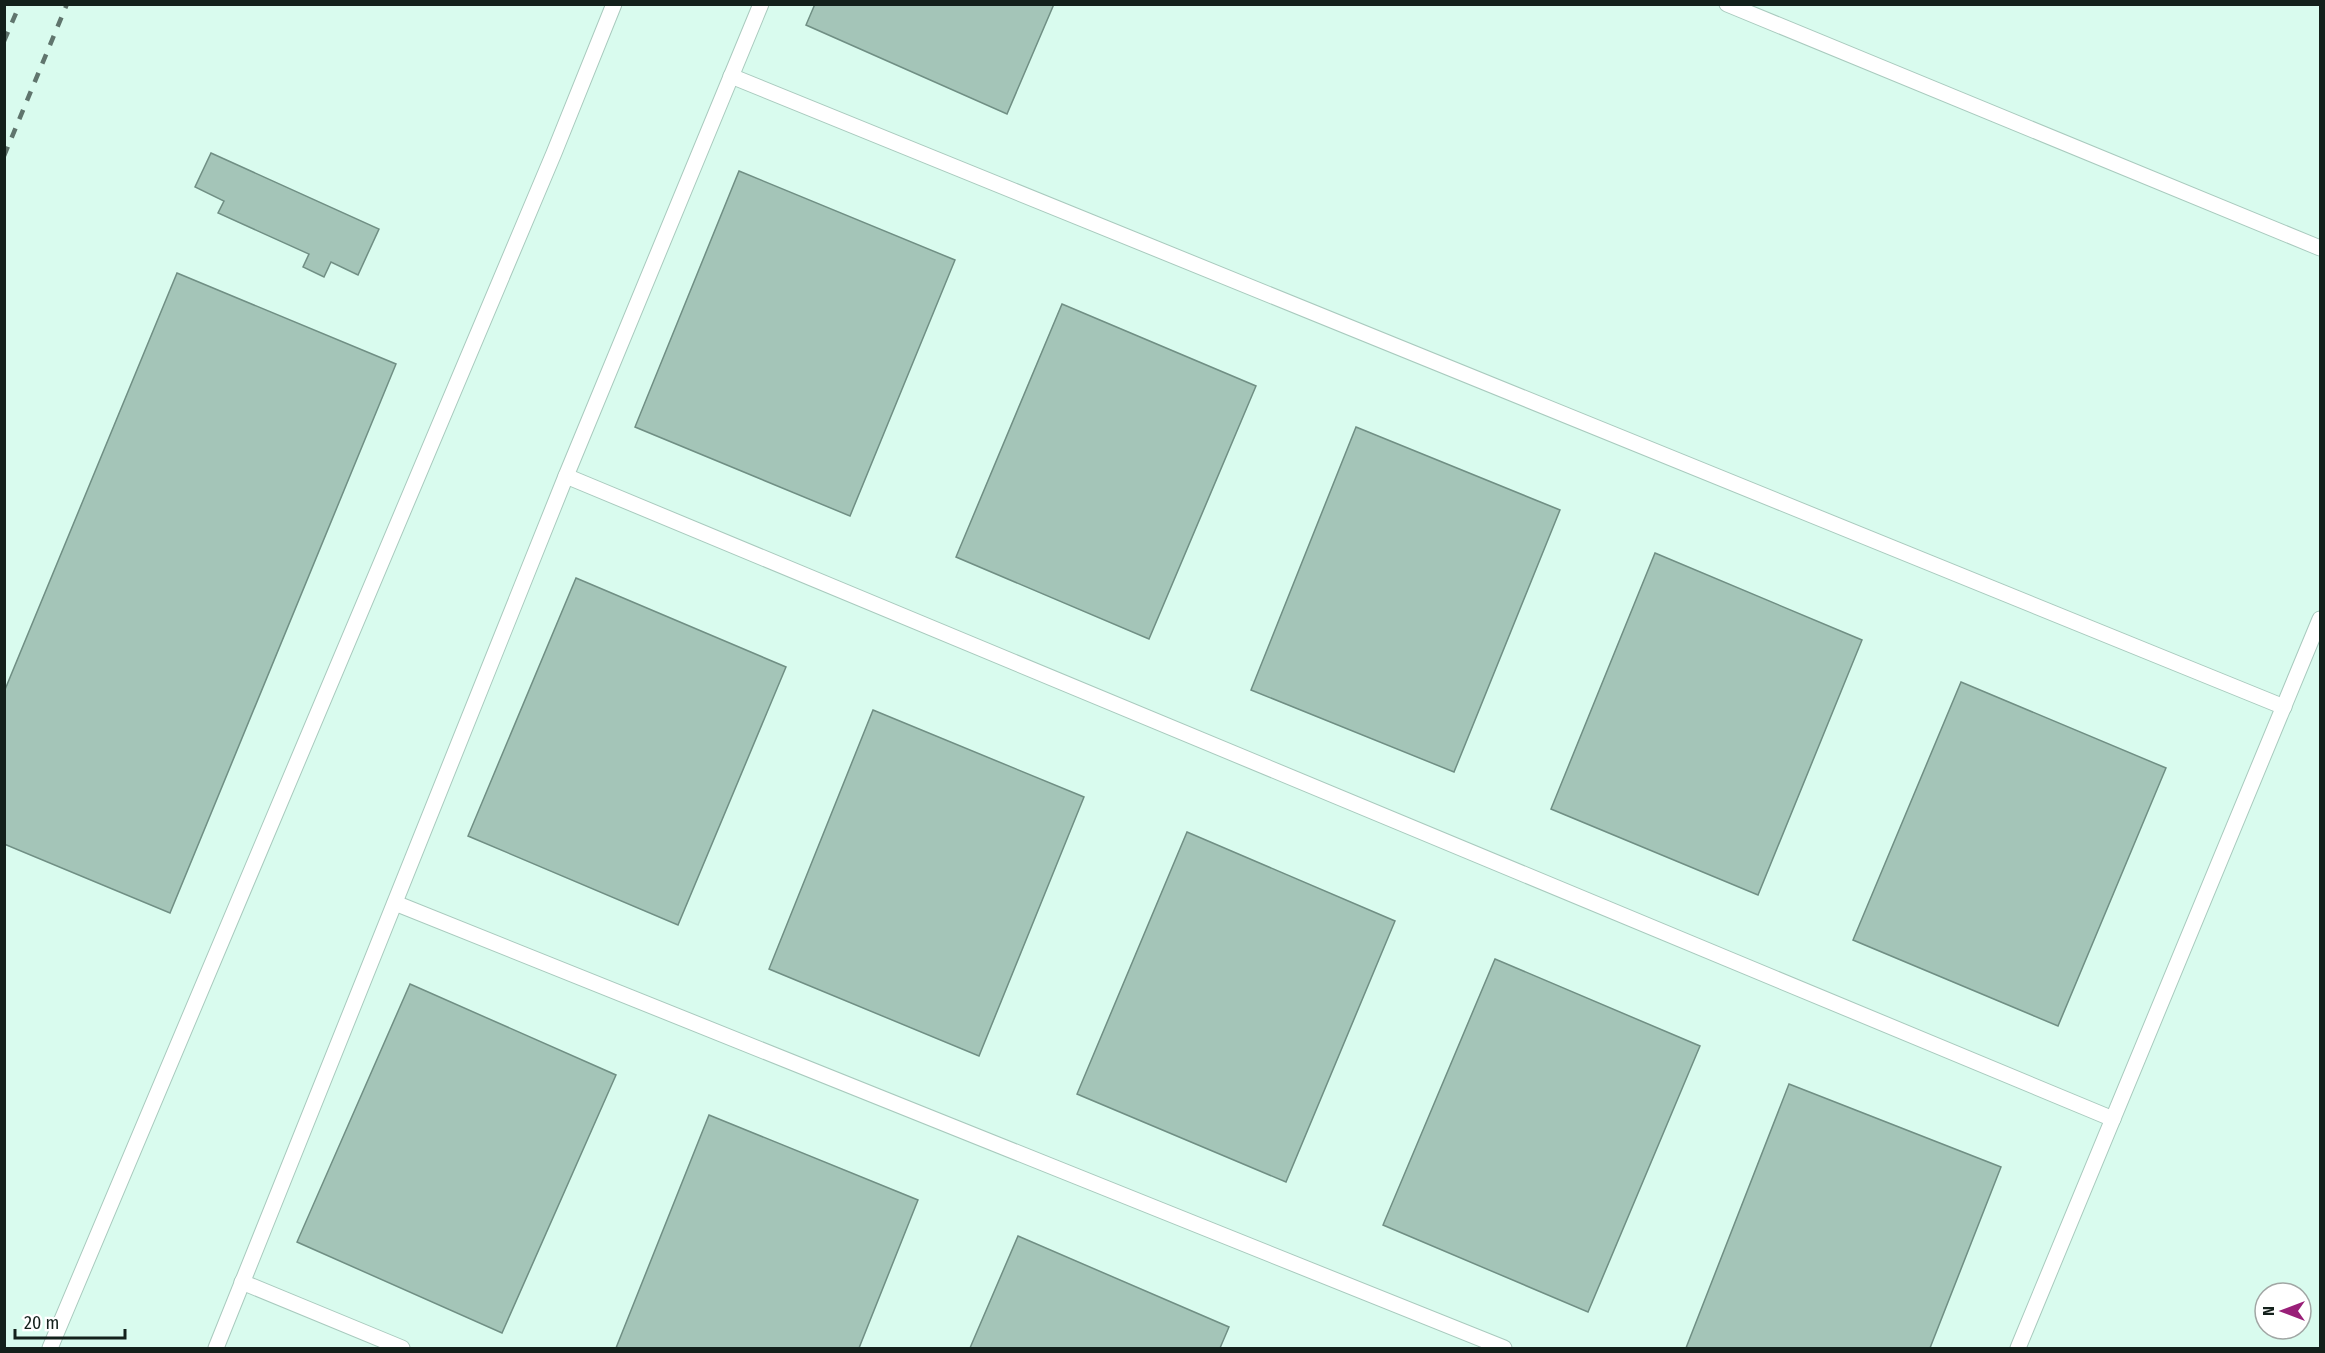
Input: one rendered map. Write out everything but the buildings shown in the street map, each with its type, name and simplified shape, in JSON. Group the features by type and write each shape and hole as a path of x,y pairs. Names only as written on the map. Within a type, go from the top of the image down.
{"lane":[{"path":"50,1348 540,186 614,4"},
{"path":"216,1348 566,476 761,4"},
{"path":"1727,4 2320,248"},
{"path":"731,76 2284,707"},
{"path":"566,476 2113,1119"},
{"path":"2018,1348 2320,619"},
{"path":"394,903 1504,1348"},
{"path":"242,1282 402,1348"}],"railway":[{"path":"4,41 20,4"},
{"path":"4,156 67,4"}]}
